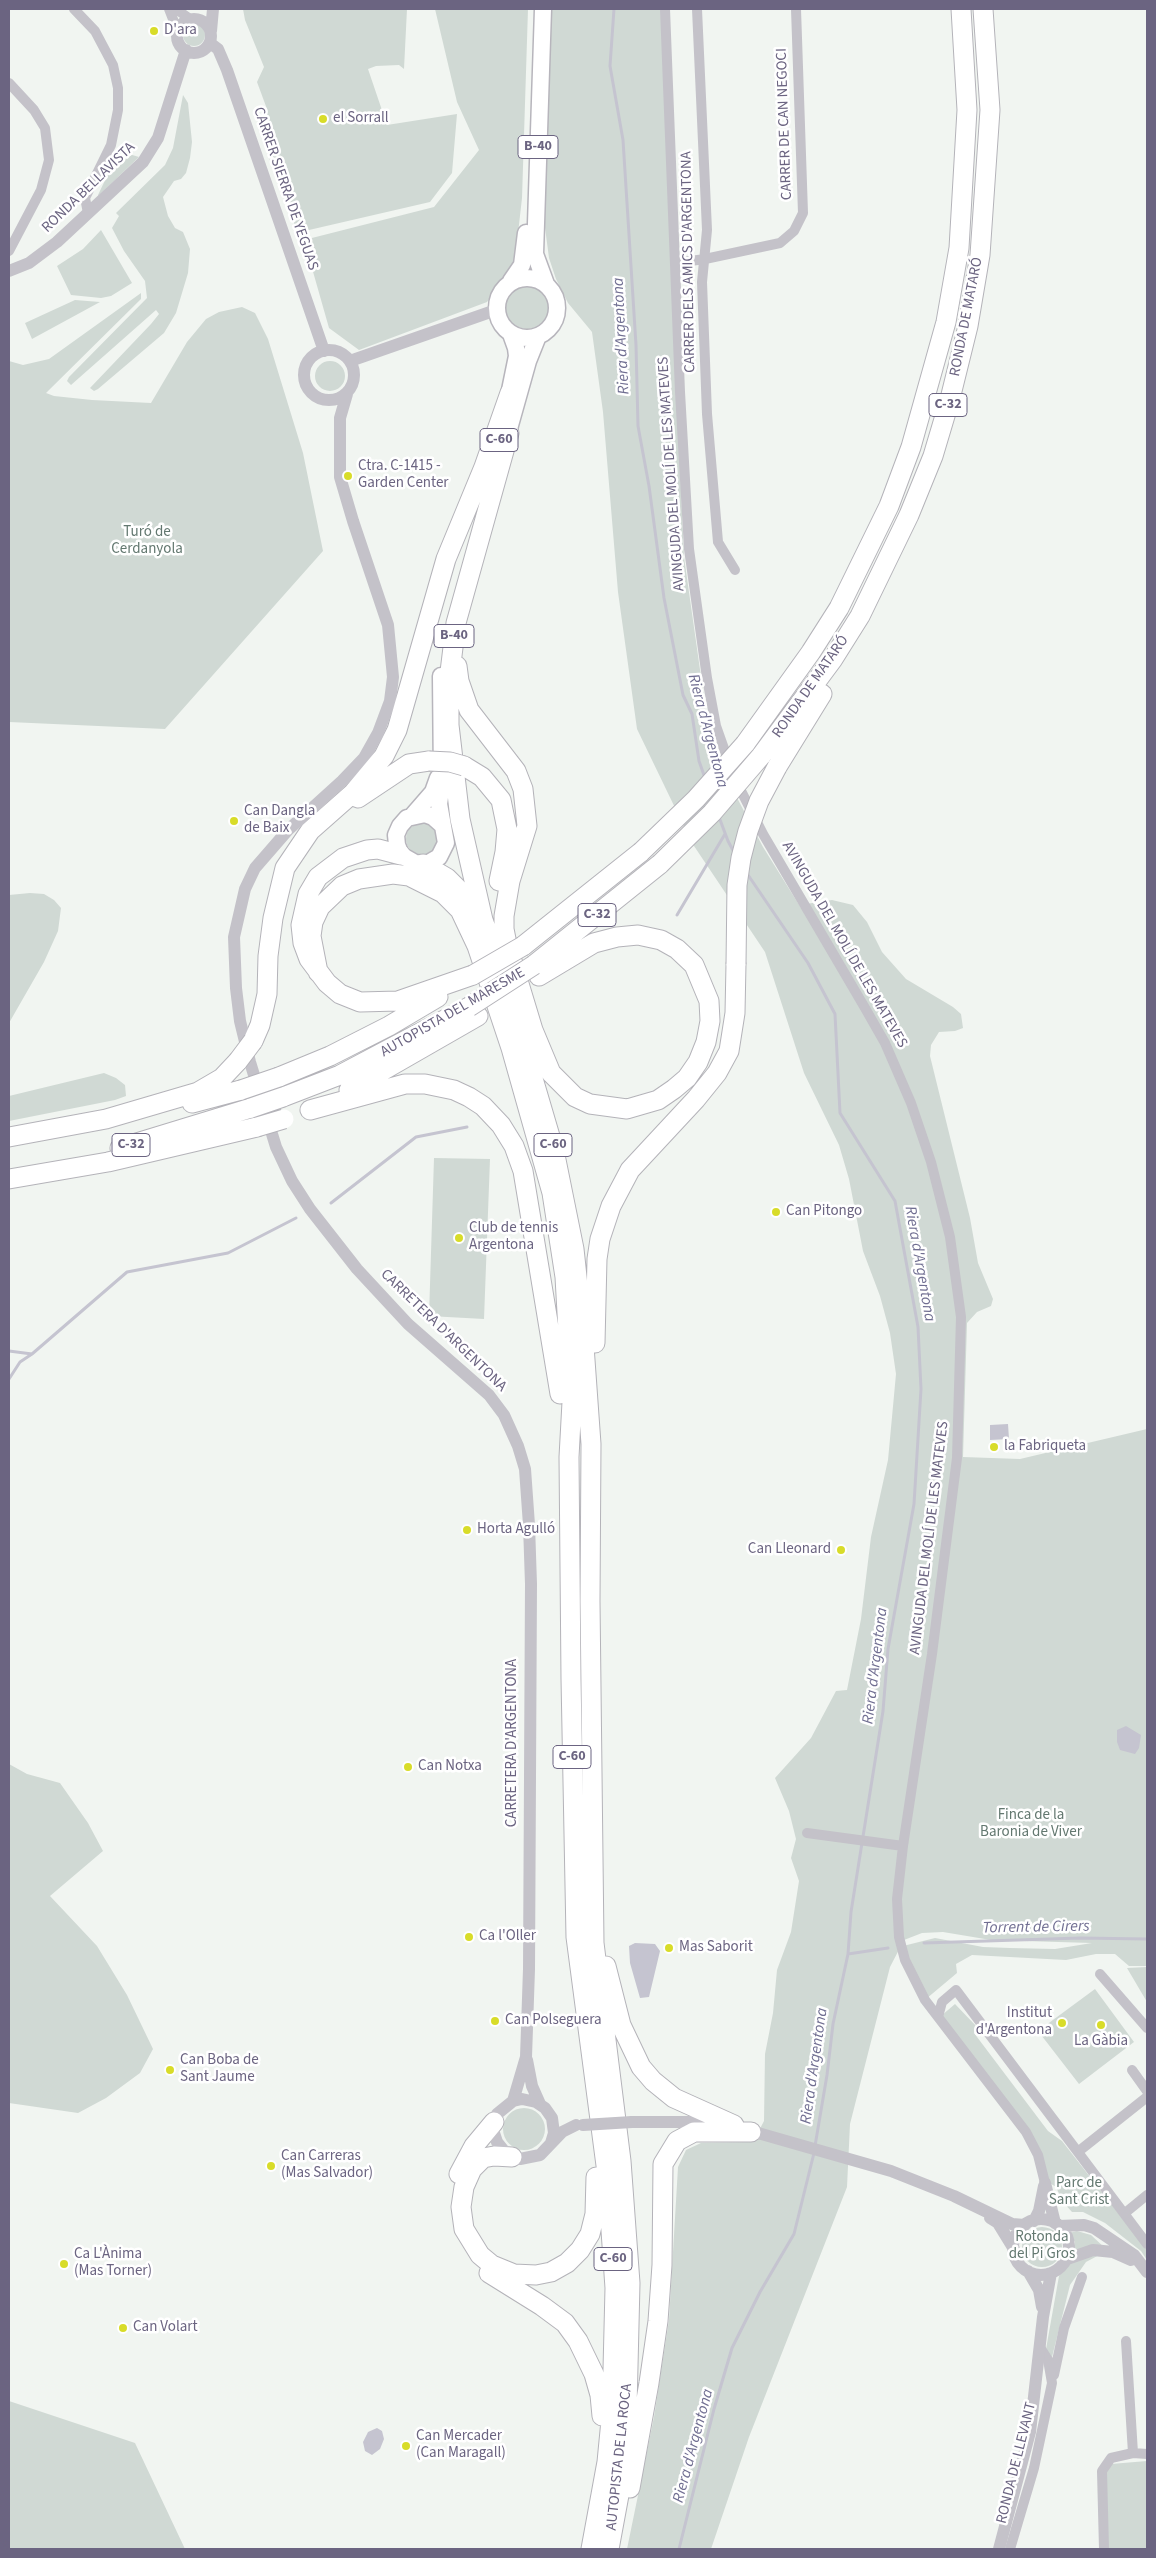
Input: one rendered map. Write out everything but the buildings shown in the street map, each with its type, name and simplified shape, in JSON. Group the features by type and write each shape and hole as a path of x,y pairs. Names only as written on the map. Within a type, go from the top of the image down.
{"highway":[{"name":"RONDA DE MATARÓ","path":"745,744 812,652 839,608 889,506 911,447 946,322 959,248 967,110 961,9"},
{"name":"RONDA DE MATARÓ","path":"761,756 833,659 860,616 909,515 933,456 950,399 968,326 980,255 990,110 983,9"},
{"path":"9,1137 106,1119 198,1092 222,1078 253,1041 260,1025 267,994 268,956 281,880 292,854 310,830 353,792 373,770 384,756 397,730 446,559 484,467 510,393"},
{"name":"B-40","path":"497,979 460,819 451,748 448,694 456,623 491,486 509,433"},
{"path":"491,486 464,613 457,653 457,667 459,681 470,710 516,771 526,803 524,839 510,881 504,916 506,944 533,1030 551,1073 575,1097 590,1104 627,1108 658,1100 686,1078 698,1062 707,1035 709,1001 694,965 677,949 661,940 638,935 617,936 594,943 536,971"},
{"path":"591,1444 595,1409 596,1279 600,1239 611,1206 630,1170 696,1099 717,1073 729,1051 736,1014 737,885 741,858 756,808 777,767 866,625 886,584 909,515"},
{"name":"AUTOPISTA DEL MARESME","path":"9,1145 105,1128 241,1090 330,1056 389,1026 523,946 641,852 696,798 745,744"},
{"name":"AUTOPISTA DEL MARESME","path":"9,1172 110,1151 283,1097 340,1075 473,1011 536,971 660,864 712,813 761,756"},
{"path":"278,897 291,866 318,831 390,775 409,764 450,762 464,766 482,777 491,786 500,800 505,816 505,852 493,907 497,979"},
{"path":"401,854 378,849 367,850 343,858 318,877 308,894 301,925 303,943 309,959 318,972 340,994 360,1002 382,1003 416,996 473,975"},
{"name":"C-60","path":"423,864 447,878 467,900 478,928 554,1150 574,1249 583,1332 591,1444 593,1906"},
{"path":"318,972 311,936 320,907 342,886 359,879 393,874 409,876 426,883 443,893 460,910 497,979"},
{"name":"C-60","path":"497,979 552,1193 565,1277 570,1339 572,1402 569,1457 574,1888 580,1976 607,2172 615,2288 612,2410 607,2462"},
{"path":"310,1110 372,1079 473,1011"},
{"path":"9,1179 108,1162 257,1127 310,1110 398,1086 425,1084 454,1090 469,1097 483,1106 501,1125 514,1146 523,1171 557,1370 563,1432 569,1457"},
{"path":"593,1906 621,2025 641,2067 653,2081 674,2098 734,2124"},
{"name":"AUTOPISTA DE LA ROCA","path":"593,1906 599,1995 625,2208 630,2283 630,2364 619,2495 609,2549"},
{"path":"512,2157 494,2156 483,2158 472,2169 464,2187 461,2207 464,2229 480,2255 492,2265 514,2274 551,2272 567,2263 580,2250 590,2234 595,2214 597,2186 588,2084 590,2056"},
{"path":"494,2122 474,2146 460,2169 454,2189 452,2207 456,2230 464,2247 490,2275 565,2323 578,2341 594,2374 600,2395 602,2442 607,2462"},
{"path":"619,2549 655,2347 662,2265 663,2164 677,2141 694,2132 758,2134"},
{"name":"AUTOPISTA DE LA ROCA","path":"591,2549 607,2462"}],"main road":[{"name":"B-40","path":"496,310 504,287 511,281 522,265 525,248 539,9"},
{"name":"B-40","path":"509,433 528,360 538,336 552,325 557,308 556,299 546,284 535,254 543,9"},
{"path":"511,281 529,278 546,284"},
{"path":"496,310 501,323 511,334 516,348 517,356 510,393"},
{"path":"511,334 529,338 538,336"},
{"name":"C-60","path":"435,762 442,826 446,836 444,850 434,861 423,864 411,862 401,854 396,842 397,832 402,823 413,815 433,792 435,762 440,689 448,625 491,486 510,393"},
{"path":"413,815 429,815 442,826"}],"street":[{"path":"74,9 95,31 113,65 118,88 118,110 111,145 85,198 88,213"},
{"path":"169,9 180,43 186,50 193,52 201,51 210,37 213,9"},
{"path":"176,9 202,20 210,37"},
{"name":"AVINGUDA DEL MOLÍ DE LES MATEVES","path":"665,9 689,549 707,678 716,726 734,777 763,834 866,1008 904,1086 931,1162 950,1237 961,1317 957,1458 932,1654 903,1846 897,1899 899,1937 905,1960 925,2000 1026,2132 1038,2155 1045,2183"},
{"name":"CARRER DELS AMICS D'ARGENTONA","path":"697,9 707,230 702,282 706,404 718,542 735,570"},
{"name":"CARRER DE CAN NEGOCI","path":"676,263 705,260 780,243 794,231 802,213 796,9"},
{"path":"178,32 182,24 193,16"},
{"name":"CARRER SIERRA DE YEGUAS","path":"210,37 221,54 324,351"},
{"name":"RONDA BELLAVISTA","path":"9,271 30,263 45,252 128,177 153,147 186,50"},
{"path":"9,83 34,110 45,128 49,160 41,190 9,252"},
{"path":"350,361 496,310"},
{"path":"326,401 341,398 347,394 353,385 355,375 350,361 336,351 324,351 309,360 304,378 309,390 326,401 340,418"},
{"name":"CARRETERA D'ARGENTONA","path":"347,394 340,418 340,477 388,625 393,676 390,701 378,733 364,758 342,781 288,830 255,868 245,889 234,937 236,988 240,1021 250,1062 276,1147 292,1180 310,1209 357,1269 408,1324 489,1395 504,1415 518,1446 525,1469 529,1516 530,1584 526,2057"},
{"path":"807,1832 903,1846"},
{"path":"1100,1974 1147,2028"},
{"path":"938,2017 942,2002 956,1990 1126,2213 1147,2244"},
{"path":"513,2101 526,2057"},
{"path":"526,2057 532,2086 554,2128 551,2142"},
{"path":"1132,2070 1147,2090"},
{"path":"1079,2151 1147,2097"},
{"path":"579,2125 527,2099 513,2101 502,2108 494,2122 496,2142 512,2157 532,2158 543,2152 562,2132 579,2125 700,2120 734,2124 758,2134 854,2159 925,2183 1012,2224 1044,2220 1057,2225 1084,2225 1094,2228 1134,2255 1146,2270"},
{"path":"1014,2249 1017,2234 1040,2210 1045,2183"},
{"path":"1045,2183 1057,2225 1068,2242 1067,2258"},
{"path":"1126,2213 1147,2195"},
{"path":"974,2206 998,2223 1014,2249 1018,2262 1028,2271 1039,2290 1043,2317"},
{"path":"1028,2271 1039,2275 1051,2273 1060,2267 1067,2258 1083,2252 1113,2252 1146,2270"},
{"path":"999,2549 1030,2432 1041,2349 1043,2317 1051,2273"},
{"name":"RONDA DE LLEVANT","path":"1010,2549 1034,2468 1064,2328 1082,2277"},
{"path":"1126,2341 1133,2453"},
{"name":"RONDA DE LLEVANT","path":"1041,2349 1048,2360 1052,2383"},
{"path":"1104,2549 1102,2471 1111,2458 1133,2453 1147,2454"}],"green space":[{"name":"el Sorrall","path":"243,9 407,9 404,69 399,65 376,66 368,69 387,125 457,114 452,173 430,202 296,233 283,162 271,164 259,123 267,109 257,82 264,67 245,20"},
{"path":"435,9 528,9 522,198 515,260 487,302 359,350 329,328 304,240 434,207 479,150 457,102"},
{"name":"Finca de la Baronia de Viver","path":"551,9 664,9 684,557 708,726 726,777 763,847 801,908 806,904 832,900 853,905 867,922 882,952 906,979 953,1007 961,1014 963,1028 955,1031 939,1032 931,1045 930,1056 970,1218 978,1263 993,1299 991,1306 977,1312 967,1323 963,1457 1020,1459 1147,1429 1147,1966 1129,1966 1115,1954 1096,1954 1066,1960 972,1955 956,1964 957,1973 926,1999 903,1946 935,1938 983,1947 1010,1948 1055,1949 1092,1943 991,1940 943,1932 922,1933 904,1940 890,1967 850,2124 847,2187 749,2437 711,2549 627,2549 654,2417 669,2320 678,2167 686,2150 701,2143 753,2142 764,2121 765,2054 773,2013 777,1970 791,1932 799,1881 791,1858 796,1839 789,1811 775,1778 811,1738 836,1691 847,1690 861,1619 871,1537 888,1460 896,1374 890,1333 880,1296 863,1251 849,1179 839,1145 804,1073 765,952 692,843 637,729 618,592 603,412 592,332 568,303 556,279 549,258 544,220"},
{"path":"194,24 202,27 205,35 202,43 194,46 186,43 183,35 186,27"},
{"path":"183,95 188,103 192,142 190,158 186,173 181,179 174,181 163,197 168,216 175,228 183,232 190,249 188,273 176,313 164,333 98,389 94,391 90,388 151,324 159,314 156,310 71,385 67,381 69,377 147,298 145,281 124,251 112,228 119,216 116,213 165,165 173,148"},
{"path":"119,151 139,157 98,196 98,195"},
{"path":"101,230 132,283 111,296 101,298 71,295 57,266 83,249"},
{"path":"527,285 539,289 545,295 549,307 545,319 539,325 527,329 515,325 509,319 505,307 509,295 515,289"},
{"name":"Turó de Cerdanyola","path":"141,293 141,299 46,393 54,396 92,400 151,403 187,342 206,319 219,312 242,307 255,313 268,339 303,453 323,551 165,729 9,722 9,361 23,365 49,359"},
{"path":"75,300 100,302 32,339 25,323"},
{"path":"330,361 341,365 345,376 341,387 330,391 319,387 315,376 319,365"},
{"path":"422,823 428,824 433,828 437,833 437,845 433,850 428,854 422,855 416,854 411,850 407,845 406,839 407,833 411,828 416,824"},
{"path":"44,894 54,900 61,908 58,931 44,962 9,1023 9,895"},
{"path":"104,1073 116,1078 125,1085 126,1096 115,1100 9,1121 9,1096"},
{"name":"Club de tennis Argentona","path":"434,1158 490,1159 484,1319 429,1316"},
{"path":"9,1764 27,1774 60,1783 88,1823 103,1851 50,1896 97,1946 127,1995 153,2049 140,2073 106,2098 78,2113 9,2103"},
{"path":"1147,1967 1147,2002 1127,1968"},
{"path":"1095,1989 1134,2042 1079,2084 1038,2031"},
{"name":"Parc de Sant Crist","path":"955,2004 977,2027 974,2033 1048,2131 1062,2141 1147,2250 1147,2260 1141,2251 1105,2223 1083,2212 1072,2212 1063,2202 1056,2187 1045,2180 1041,2153 941,2016"},
{"path":"520,2108 528,2108 539,2114 545,2129 539,2144 528,2150 520,2150 509,2144 503,2133 503,2125 509,2114"},
{"name":"Rotonda del Pi Gros","path":"1046,2227 1053,2230 1059,2236 1062,2247 1061,2255 1053,2264 1046,2267 1038,2267 1031,2264 1023,2255 1022,2243 1025,2236 1034,2228"},
{"path":"1077,2231 1091,2235 1105,2248 1072,2253 1075,2242 1069,2233"},
{"path":"1101,2254 1086,2262 1070,2285 1051,2361 1046,2349 1059,2276 1069,2262"},
{"path":"9,2401 135,2443 185,2549 9,2549"},
{"path":"1147,2461 1147,2549 1108,2549 1102,2471 1111,2464"}],"shaded area":[{"path":"1008,1424 1009,1439 990,1440 990,1425"},
{"path":"1126,1726 1141,1735 1139,1748 1135,1754 1120,1750 1117,1742 1117,1730"},
{"path":"635,1943 655,1944 660,1951 649,1997 640,1998 630,1963 629,1946"},
{"path":"377,2428 382,2431 384,2439 380,2449 372,2455 365,2451 363,2442 368,2432"}],"waterway":[{"name":"Riera d'Argentona","path":"614,9 610,66 623,140 636,345 638,426 649,486 664,598 683,695 692,714 699,761 705,778"},
{"name":"Riera d'Argentona","path":"719,817 735,854"},
{"path":"677,915 725,834"},
{"name":"Riera d'Argentona","path":"746,872 808,963 835,1014 840,1113 895,1201 918,1327 921,1389 914,1504 888,1649 883,1711 851,1912 848,1954 833,2024 827,2075 815,2146"},
{"path":"331,1203 416,1137 467,1127"},
{"path":"9,1351 32,1354 127,1272 228,1253 296,1218"},
{"path":"9,1379 20,1362 32,1354"},
{"name":"Torrent de Cirers","path":"924,1943 1080,1938 1147,1939"},
{"name":"Torrent de Cirers","path":"848,1954 888,1948"},
{"name":"Riera d'Argentona","path":"679,2549 714,2409 732,2348 760,2292 794,2234 814,2153"}],"place":[{"name":"D'ara","path":"154,31"},
{"name":"el Sorrall","path":"323,119"},
{"name":"Ctra. C-1415 - Garden Center","path":"348,476"},
{"name":"Can Dangla de Baix","path":"234,821"},
{"name":"Can Pitongo","path":"776,1212"},
{"name":"Club de tennis Argentona","path":"459,1238"},
{"name":"la Fabriqueta","path":"994,1447"},
{"name":"Horta Agulló","path":"467,1530"},
{"name":"Can Lleonard","path":"841,1550"},
{"name":"Can Notxa","path":"408,1767"},
{"name":"Ca l'Oller","path":"469,1937"},
{"name":"Mas Saborit","path":"669,1948"},
{"name":"Can Polseguera","path":"495,2021"},
{"name":"Institut d'Argentona","path":"1062,2023"},
{"name":"La Gàbia","path":"1101,2025"},
{"name":"Can Boba de Sant Jaume","path":"170,2070"},
{"name":"Can Carreras (Mas Salvador)","path":"271,2166"},
{"name":"Ca L'Ànima (Mas Torner)","path":"64,2264"},
{"name":"Can Volart","path":"123,2328"},
{"name":"Can Mercader (Can Maragall)","path":"406,2446"}]}
